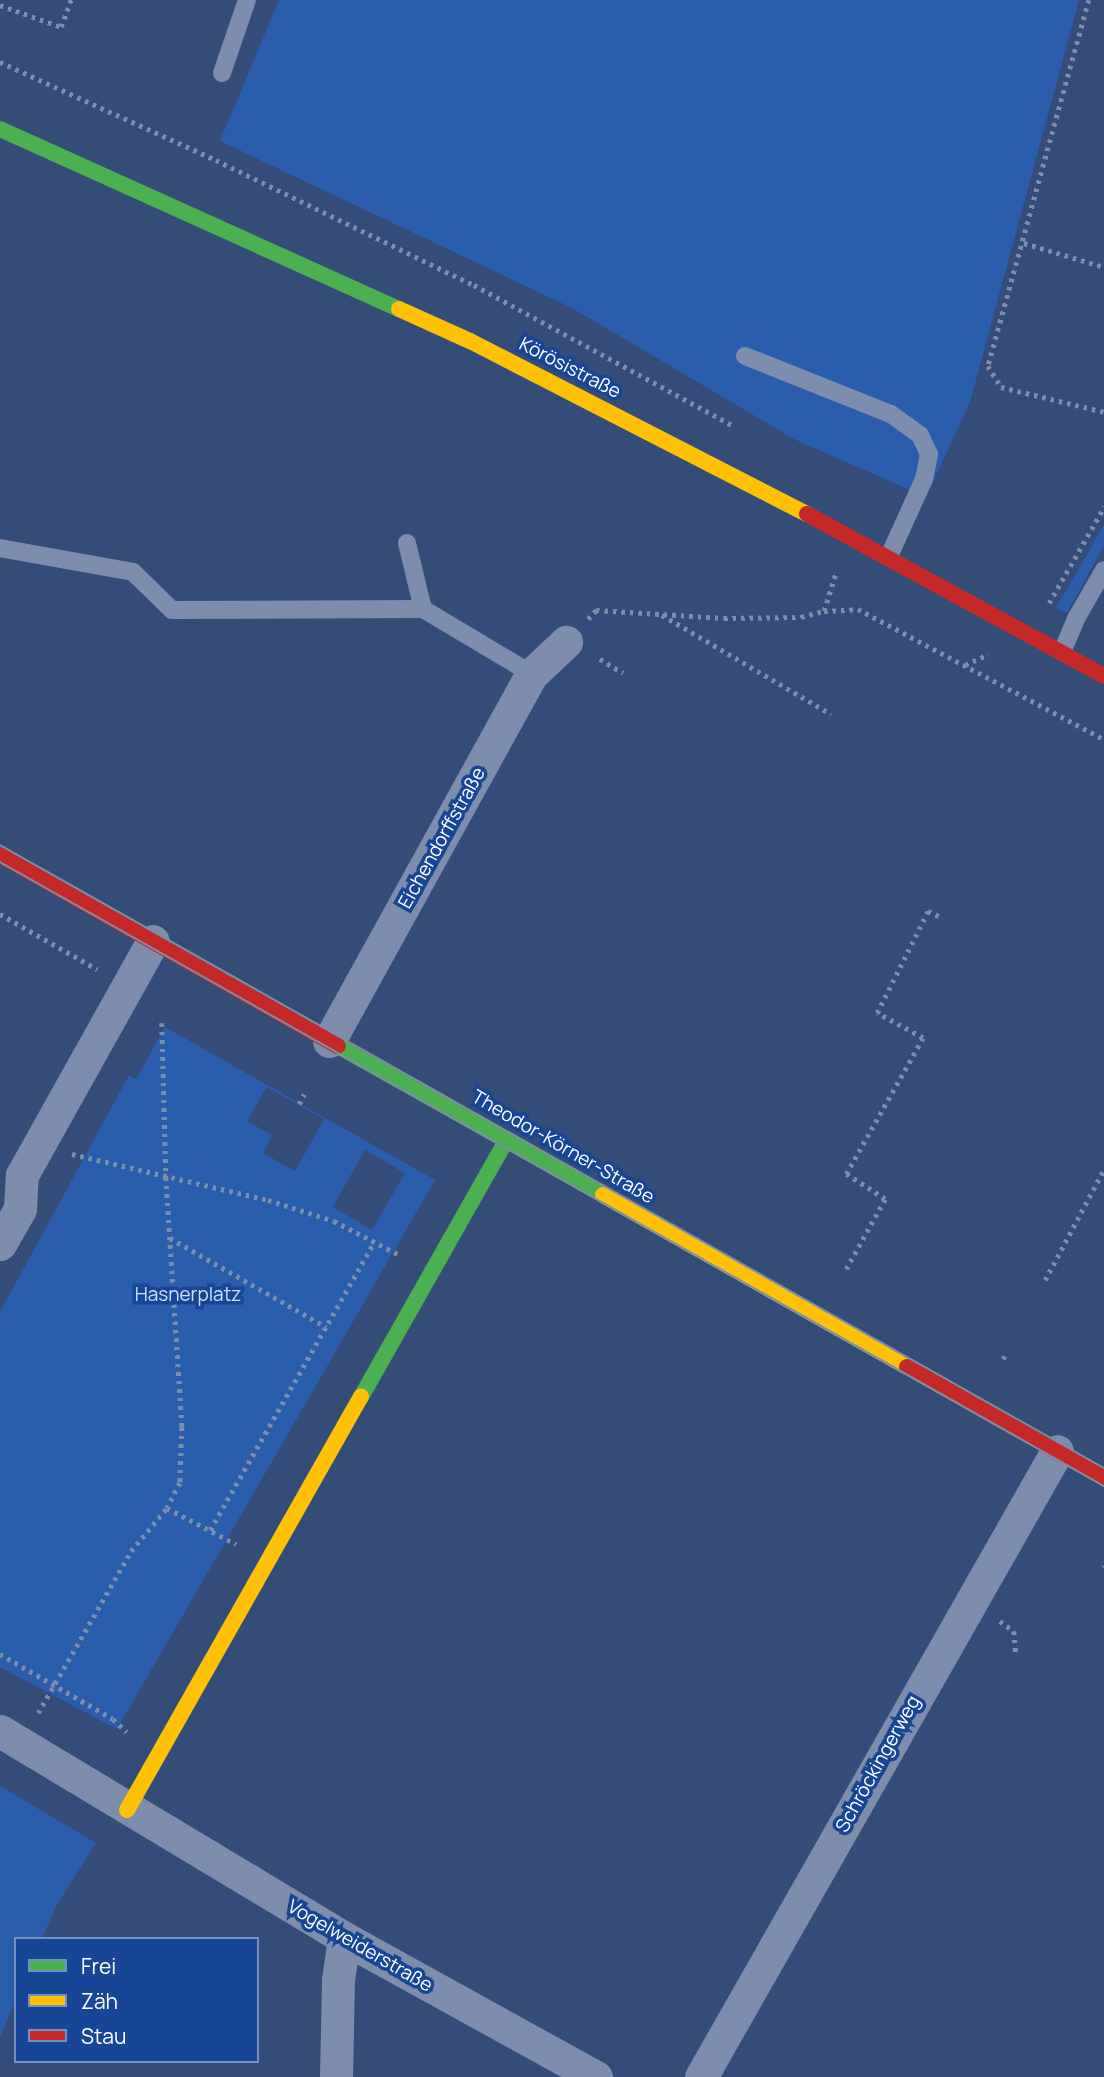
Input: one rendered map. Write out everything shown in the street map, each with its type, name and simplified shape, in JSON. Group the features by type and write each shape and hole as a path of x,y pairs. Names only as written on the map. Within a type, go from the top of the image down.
{"street":[{"name":"Körösistraße","path":"0,129 470,341 888,556 1104,676"},
{"name":"Eichendorffstraße","path":"329,1041 532,674 566,642"},
{"name":"Theodor-Körner-Straße","path":"0,855 1104,1478"},
{"path":"0,1244 20,1209 22,1175 153,941"},
{"path":"0,1731 127,1810 507,1139"},
{"name":"Schröckingerweg","path":"701,2077 1056,1451"},
{"name":"Vogelweiderstraße","path":"127,1810 344,1938 596,2077"},
{"path":"337,2077 338,1980 344,1938"}],"lane":[{"path":"222,73 247,0"},
{"path":"745,356 891,414 920,435 929,454 924,480 888,556"},
{"path":"407,543 423,609"},
{"path":"0,548 133,572 172,610 423,609 532,674"},
{"path":"1062,652 1077,617 1104,570"}],"path":[{"path":"0,5 61,27 71,0"},
{"path":"1089,0 988,366 1001,387 1104,412"},
{"path":"0,62 216,160 474,285 732,425"},
{"path":"1024,243 1104,267"},
{"path":"1047,607 1104,507"},
{"path":"824,611 839,566"},
{"path":"566,642 596,610 724,618 788,617 858,609 1104,739"},
{"path":"659,612 831,714"},
{"path":"600,659 624,673"},
{"path":"846,1269 885,1199 846,1174 923,1038 877,1013 928,911 943,918"},
{"path":"0,914 97,969 101,982"},
{"path":"38,1713 131,1551 167,1508 180,1483 182,1427 166,1177 162,1023"},
{"path":"299,1104 304,1094"},
{"path":"64,1152 268,1200 334,1221 432,1271"},
{"path":"1045,1280 1104,1169"},
{"path":"170,1238 326,1327"},
{"path":"210,1530 374,1241"},
{"path":"1003,1359 1006,1353"},
{"path":"167,1508 267,1563"},
{"path":"0,1654 113,1719 131,1736"}],"green space":[{"path":"279,0 1079,0 970,402 926,497 794,439 572,308 220,141"},
{"path":"1104,525 1104,545 1067,613 1056,608"},
{"name":"Hasnerplatz","path":"165,1027 435,1180 117,1729 0,1667 0,1312 129,1075 136,1079","holes":["267,1087 324,1119 295,1171 263,1153 272,1135 247,1121","365,1150 405,1173 372,1230 333,1207"]},
{"path":"0,1786 96,1843 55,1908 43,1937 14,1937 14,2005 0,2037"}],"tram line":[{"path":"0,845 1104,1468"},
{"path":"0,862 1104,1486"}],"traffic: fast":[{"path":"0,129 399,309"},
{"path":"338,1046 603,1195"},
{"path":"361,1397 507,1139"}],"traffic: slow":[{"path":"399,309 470,341 807,514"},
{"path":"603,1195 907,1367"},
{"path":"127,1810 361,1397"}],"traffic: jam":[{"path":"807,514 1104,676"},
{"path":"0,855 338,1046"},
{"path":"907,1367 1104,1478"}]}
